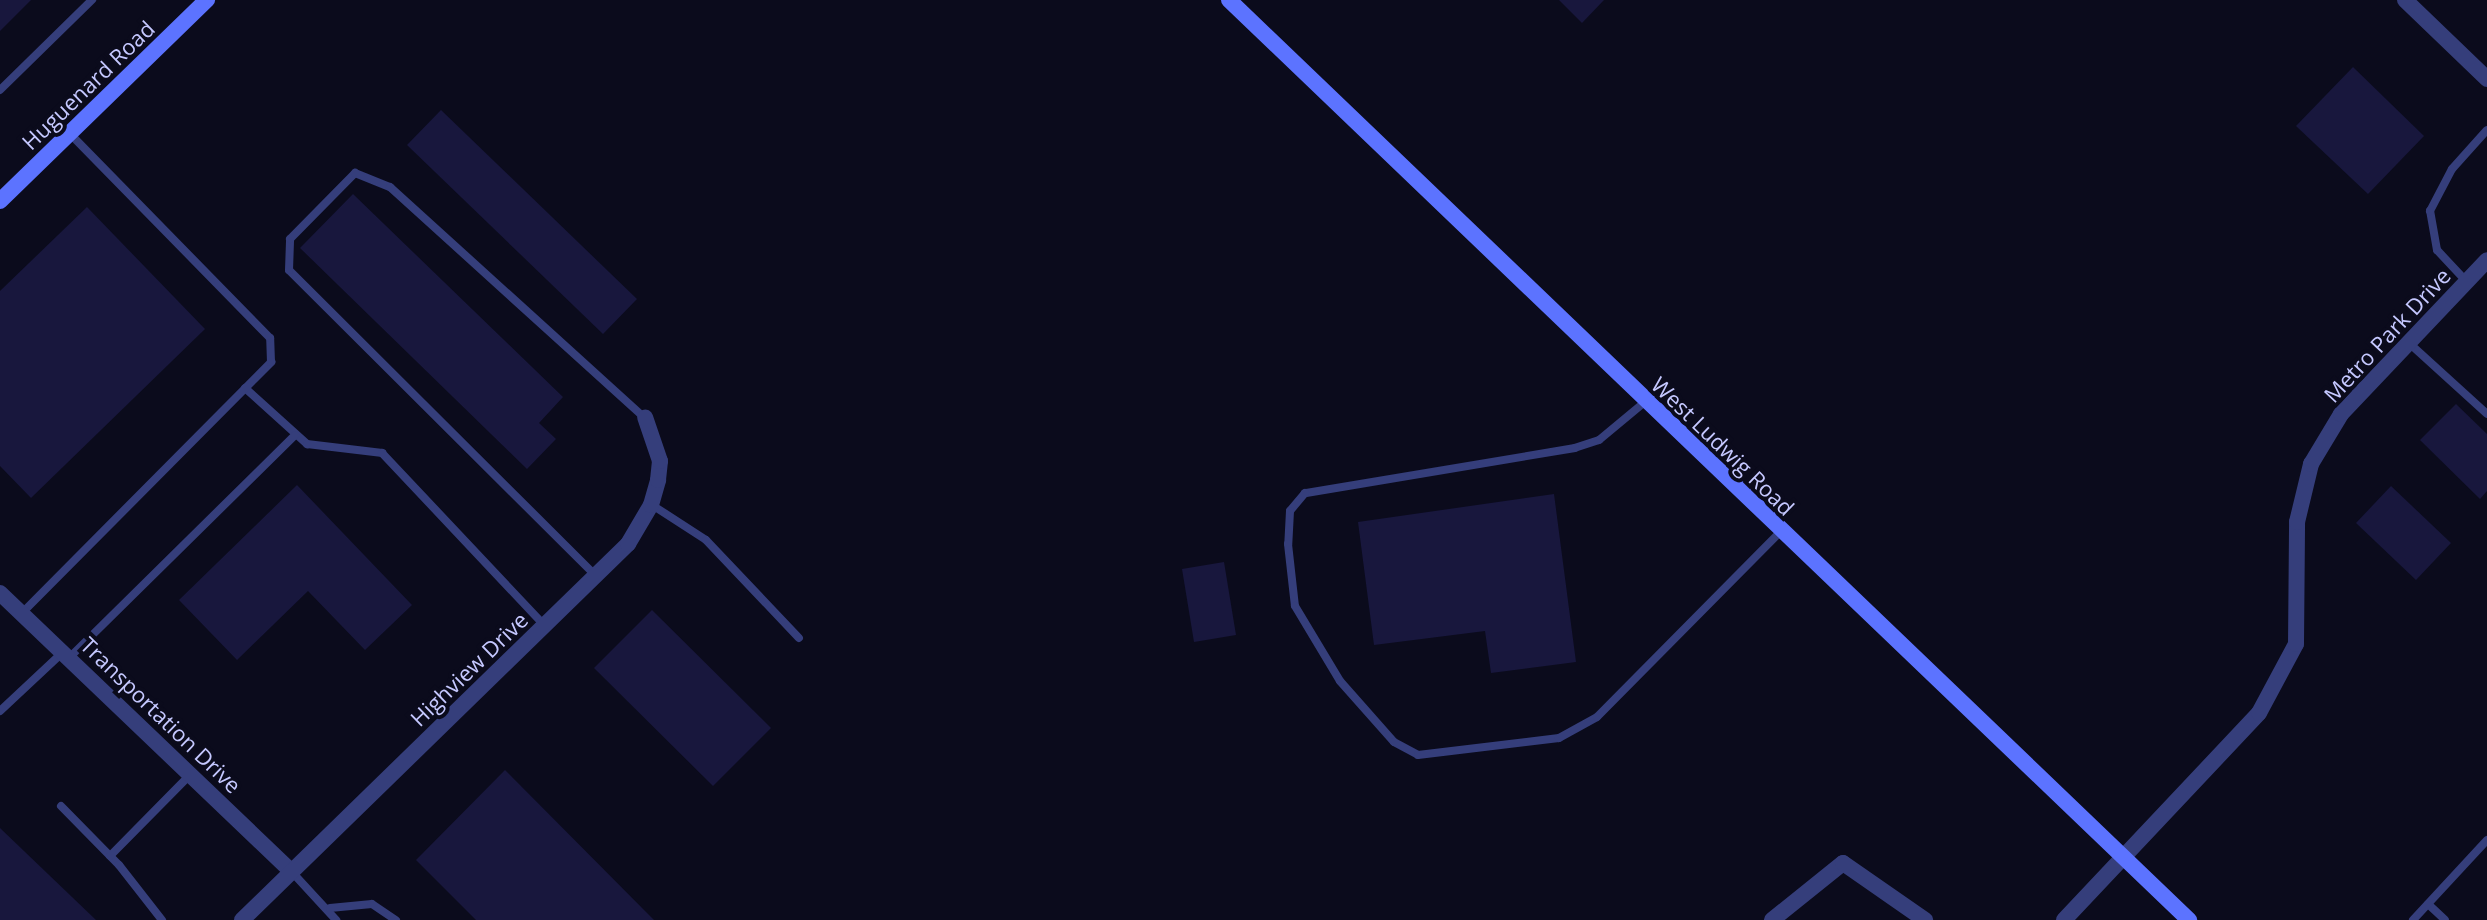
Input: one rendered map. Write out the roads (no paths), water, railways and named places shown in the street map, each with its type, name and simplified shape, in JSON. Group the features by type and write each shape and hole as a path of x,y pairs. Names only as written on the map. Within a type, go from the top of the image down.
{"main road":[{"name":"Huguenard Road","path":"0,201 207,0"},
{"name":"West Ludwig Road","path":"1229,0 1780,532 2127,857 2189,920"}],"street":[{"path":"2405,0 2487,79"},
{"name":"Metro Park Drive","path":"2064,920 2127,857 2259,713 2296,644 2297,522 2311,464 2341,414 2487,260"},
{"name":"Highview Drive","path":"243,920 628,544 651,505 660,461 645,417"},
{"name":"Transportation Drive","path":"0,593 291,871"},
{"path":"1772,920 1843,863 1925,920"}],"lane":[{"path":"0,90 92,0"},
{"path":"2467,281 2437,250 2430,211 2452,169 2487,130"},
{"path":"22,613 271,362 270,338 70,134"},
{"path":"596,576 289,270 290,239 355,173 390,187 645,417"},
{"path":"2409,343 2487,414"},
{"path":"245,388 307,444 382,453 545,626"},
{"path":"1646,401 1599,440 1575,448 1305,493 1290,511 1288,544 1295,606 1340,681 1394,742 1418,755 1559,738 1597,717 1780,532"},
{"path":"0,711 67,654 295,435"},
{"path":"651,505 706,540 799,638"},
{"path":"110,856 191,774"},
{"path":"61,806 110,856 162,920"},
{"path":"2413,920 2487,840"},
{"path":"291,871 330,908 336,920"},
{"path":"330,908 372,904 396,920"},
{"path":"2428,904 2445,920"}]}
